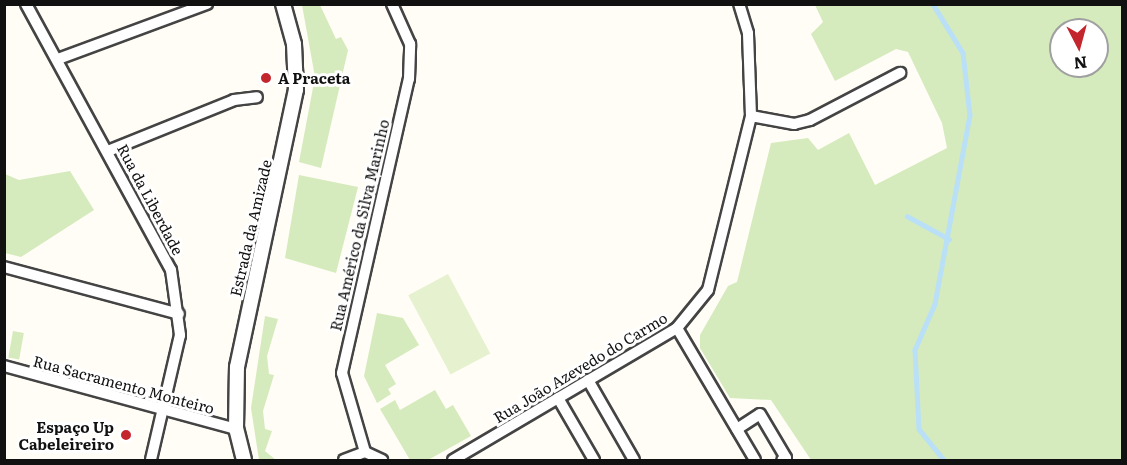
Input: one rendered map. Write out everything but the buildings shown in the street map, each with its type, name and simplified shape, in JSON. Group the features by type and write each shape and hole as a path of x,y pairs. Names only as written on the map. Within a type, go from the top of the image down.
{"street":[{"name":"Rua da Liberdade","path":"26,4 165,254 179,314 180,334 165,411 152,460"},
{"path":"58,59 207,4"},
{"name":"Estrada da Amizade","path":"244,460 236,429 241,341 294,105 294,44 283,4"},
{"name":"Rua Américo da Silva Marinho","path":"365,452 342,373 409,79 410,44 392,4"},
{"name":"Rua João Azevedo do Carmo","path":"453,460 678,328 708,290 751,116 749,44 739,4"},
{"path":"751,116 794,124 810,120 900,73"},
{"path":"108,151 234,100 257,97"},
{"path":"4,267 179,314"},
{"path":"678,328 755,460"},
{"name":"Rua Sacramento Monteiro","path":"4,366 236,429"},
{"path":"588,380 634,460"},
{"path":"558,398 594,460"},
{"path":"737,429 760,414 786,458 782,460"},
{"path":"344,460 365,452 382,460"}],"green space":[{"path":"302,5 320,5 336,39 341,37 348,50 321,168 299,162 315,77"},
{"path":"815,5 1122,5 1122,460 811,460 771,400 730,398 700,348 700,335 728,286 737,282 771,143 808,138 818,150 849,133 875,185 947,148 942,123 908,52 896,49 835,81 811,34 823,22"},
{"path":"70,171 94,210 21,257 5,253 5,174 19,180"},
{"path":"299,175 358,187 336,273 285,258"},
{"path":"448,274 490,353 451,375 408,295"},
{"path":"377,313 403,318 419,345 385,365 396,384 388,389 391,394 377,403 364,376"},
{"path":"265,316 278,319 267,356 269,374 274,375 263,411 265,429 272,431 265,451 276,460 259,460 251,408"},
{"path":"13,331 24,333 19,359 8,358"},
{"path":"435,390 446,409 453,405 471,436 428,460 410,460 380,409 395,400 400,410"}],"waterway":[{"path":"933,4 963,53 970,115 935,304 915,350 919,429 944,460"},
{"path":"907,216 949,239"}],"place":[{"name":"A Praceta","path":"266,78"},
{"name":"Espaço Up Cabeleireiro","path":"126,435"}]}
